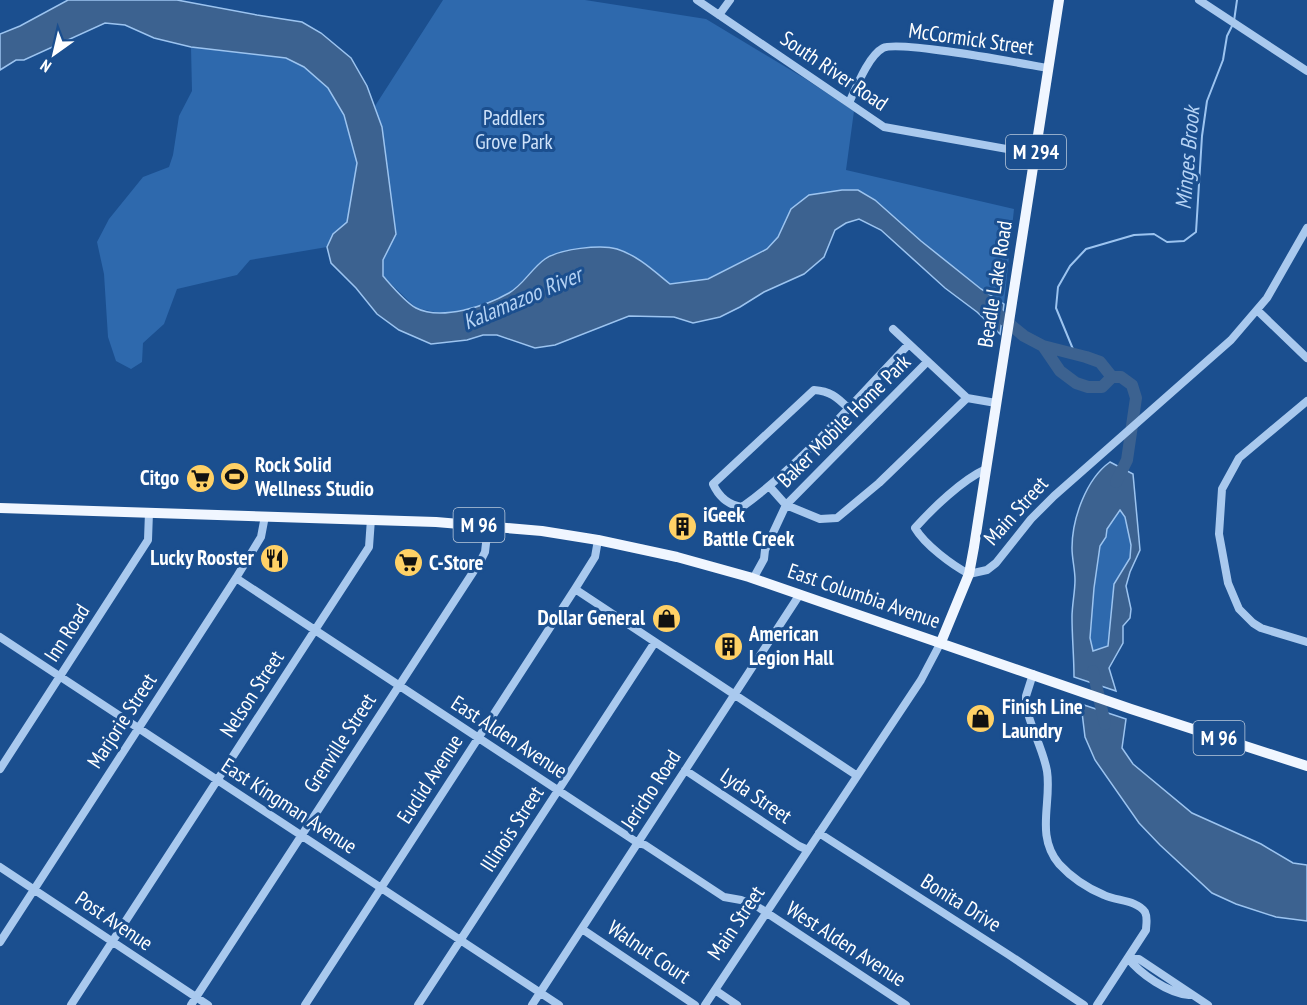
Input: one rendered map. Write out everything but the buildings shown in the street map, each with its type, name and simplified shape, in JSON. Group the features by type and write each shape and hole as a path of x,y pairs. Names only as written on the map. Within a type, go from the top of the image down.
{"main road":[{"name":"Beadle Lake Road","path":"969,574 1059,0"},
{"name":"East Columbia Avenue","path":"0,508 371,519 489,526 598,540 677,557 751,578 1131,709 1307,766"},
{"name":"Main Street","path":"941,642 969,574"}],"street":[{"name":"South River Road","path":"697,0 884,127 1035,154"},
{"path":"719,15 730,0"},
{"path":"1199,0 1307,71"},
{"name":"McCormick Street","path":"849,103 870,62 881,49 888,46 947,52 1048,68"},
{"name":"Main Street","path":"969,574 987,570 996,563 1031,519 1085,467 1231,340 1278,281 1307,228"},
{"path":"1257,310 1307,358"},
{"name":"Baker Mobile Home Park","path":"770,487 786,505 820,519 837,518 879,483 966,398 893,329"},
{"name":"Baker Mobile Home Park","path":"848,408 834,394 814,390 713,484 717,492 725,501 742,507 770,487 848,408 909,344"},
{"name":"Baker Mobile Home Park","path":"786,505 927,362"},
{"path":"966,398 996,403"},
{"path":"1307,401 1239,458 1221,489 1219,534 1228,583 1239,609 1261,628 1307,642"},
{"path":"969,574 957,568 919,535 915,528 952,493 975,474 986,469"},
{"path":"751,578 764,559 786,505"},
{"name":"Inn Road","path":"0,769 148,540 149,512"},
{"name":"Marjorie Street","path":"0,942 236,578 261,537 265,516"},
{"name":"Nelson Street","path":"71,1005 369,547 371,519"},
{"name":"Grenville Street","path":"193,1001 481,560 485,552 489,526"},
{"name":"Euclid Avenue","path":"305,1005 575,589 595,556 598,540"},
{"name":"East Alden Avenue","path":"236,578 638,843 645,845 724,897 741,900 767,913"},
{"path":"575,589 856,775"},
{"name":"Jericho Road","path":"532,1005 800,594"},
{"name":"East Kingman Avenue","path":"0,637 558,1005"},
{"name":"Illinois Street","path":"418,1005 655,642"},
{"name":"Main Street","path":"705,1005 921,680 941,642"},
{"path":"1033,674 1026,696 1026,706 1047,772 1048,795 1045,814 1047,837 1053,856 1083,884 1106,896 1124,900 1144,911 1147,917 1146,930 1097,1005"},
{"name":"Lyda Street","path":"685,770 808,850"},
{"name":"Bonita Drive","path":"819,833 1084,1005"},
{"name":"Post Avenue","path":"0,867 113,942 193,1001 208,1005"},
{"name":"West Alden Avenue","path":"767,913 906,1005"},
{"name":"Walnut Court","path":"582,929 695,1005"},
{"path":"1130,957 1138,959 1208,1005"},
{"path":"715,990 737,1005"}],"green space":[{"name":"Paddlers Grove Park","path":"443,0 585,0 706,19 854,111 846,170 1014,209 1004,304 937,255 875,200 791,209 778,237 767,249 708,279 670,284 544,259 510,293 474,307 444,314 416,308 383,276 383,260 396,234 375,106"},
{"path":"191,47 286,58 304,67 328,88 344,115 357,163 347,222 333,234 327,247 250,260 237,275 177,289 164,324 143,343 142,362 131,369 116,361 108,337 104,274 97,242 109,219 143,177 169,167 179,116 192,91"},
{"path":"1120,509 1125,517 1131,545 1130,558 1114,584 1108,646 1093,651 1090,638 1100,546 1106,537 1107,529"}],"water":[{"path":"68,0 177,0 302,22 321,33 351,58 367,86 382,127 396,234 383,260 383,276 403,298 426,312 450,312 488,303 514,290 551,255 580,248 617,249 645,264 670,284 708,279 767,249 778,237 791,209 809,195 858,190 875,200 921,241 981,289 1004,304 1000,334 881,230 859,219 835,230 824,257 804,274 764,292 720,317 693,323 674,317 629,316 555,345 535,348 497,335 483,335 467,340 431,344 399,330 377,314 356,288 331,263 327,247 333,234 347,222 357,163 344,115 328,88 304,67 286,58 191,47 154,38 125,25 105,23 24,60 16,60 0,70 0,34"},
{"path":"1110,462 1133,474 1140,550 1126,586 1131,609 1130,618 1123,626 1123,643 1109,668 1116,691 1074,677 1073,537 1082,500 1101,469","holes":["1120,510 1125,517 1131,545 1130,558 1114,584 1108,646 1093,651 1090,638 1100,546 1106,537 1107,529"]},
{"path":"1081,704 1126,719 1122,748 1133,764 1192,813 1261,844 1293,863 1307,865 1307,921 1276,917 1236,904 1212,893 1160,845 1139,823 1095,760 1085,737"}],"waterway":[{"name":"Minges Brook","path":"1234,21 1237,0"},
{"name":"Minges Brook","path":"1075,354 1056,308 1058,287 1070,266 1086,249 1134,235 1154,234 1167,242 1184,241 1196,232 1202,136 1207,101 1223,60 1227,36 1232,26"},
{"name":"Kalamazoo River","path":"990,308 1024,336 1043,346 1060,371 1076,383 1088,387 1102,387 1112,377 1121,377 1132,385 1136,398 1127,460 1116,482"},
{"name":"Kalamazoo River","path":"1043,346 1100,362 1112,377"},
{"name":"Kalamazoo River","path":"1093,671 1105,724"}],"place":[{"name":"Rock Solid Wellness Studio","path":"234,477"},
{"name":"Citgo","path":"200,478"},
{"name":"iGeek Battle Creek","path":"682,527"},
{"name":"Lucky Rooster","path":"275,558"},
{"name":"C-Store","path":"408,563"},
{"name":"Dollar General","path":"666,618"},
{"name":"American Legion Hall","path":"728,646"},
{"name":"Finish Line Laundry","path":"981,719"}]}
